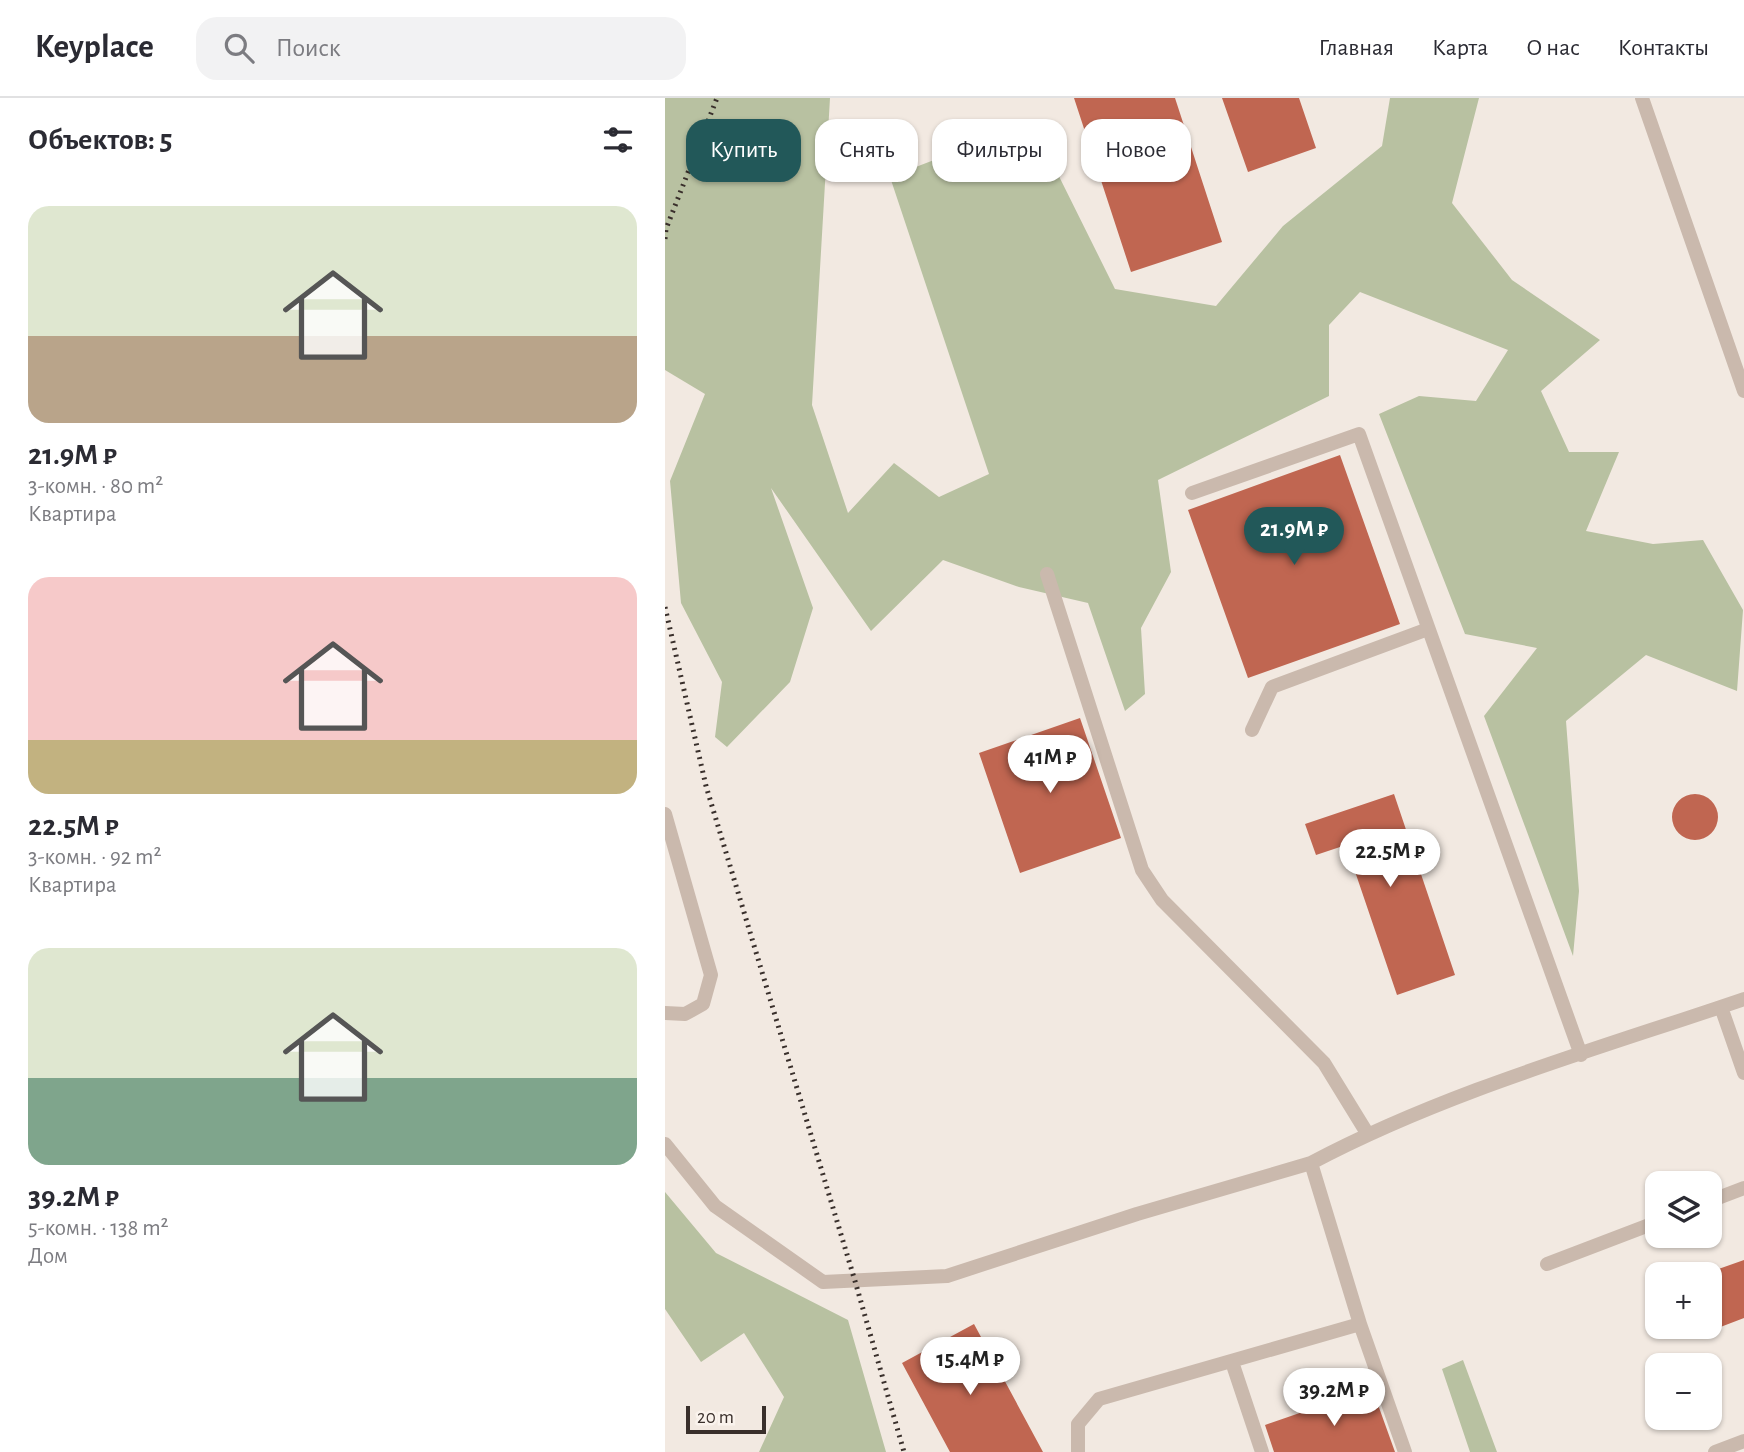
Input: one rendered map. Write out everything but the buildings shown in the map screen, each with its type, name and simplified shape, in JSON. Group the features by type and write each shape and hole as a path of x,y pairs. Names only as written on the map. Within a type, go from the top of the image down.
{"lane":[{"path":"1641,98 1744,391"},
{"path":"1192,493 1359,434 1581,1055"},
{"path":"1047,574 1142,870 1162,900 1324,1063 1367,1133"},
{"path":"1252,730 1272,687 1428,629"},
{"path":"665,814 711,975 703,1004 685,1014 665,1013"},
{"path":"665,1144 715,1206 823,1282 947,1276 1137,1214 1311,1163 1367,1133 1439,1104 1744,999"},
{"path":"1721,1007 1744,1073"},
{"path":"1311,1163 1360,1324 1405,1452"},
{"path":"1722,1196 1744,1188"},
{"path":"1547,1264 1645,1227"},
{"path":"1078,1452 1078,1424 1099,1399 1360,1324"},
{"path":"1232,1362 1262,1452"},
{"path":"1715,1452 1744,1441"}],"green space":[{"path":"665,98 830,98 829,119 815,119 815,182 825,182 812,405 848,513 894,463 939,497 989,474 892,182 918,182 918,166 932,161 932,182 1062,182 1115,289 1216,306 1283,226 1382,146 1390,98 1479,98 1452,203 1512,280 1600,340 1541,391 1569,452 1619,452 1586,531 1653,544 1703,540 1743,610 1737,691 1646,655 1566,721 1579,891 1573,956 1484,716 1537,648 1465,634 1379,414 1419,396 1476,401 1508,350 1360,292 1329,325 1329,396 1158,480 1171,572 1141,628 1145,694 1125,711 1088,603 1019,587 943,560 871,631 771,488 813,608 790,682 727,747 715,737 722,682 681,603 670,481 705,394 665,370"},
{"path":"665,1192 716,1253 848,1320 886,1452 759,1452 784,1397 744,1333 701,1362 665,1309"},
{"path":"1463,1360 1497,1452 1470,1452 1442,1369"}],"railway":[{"path":"665,239 666,229 717,98"},
{"path":"665,607 706,786 904,1452"}]}
